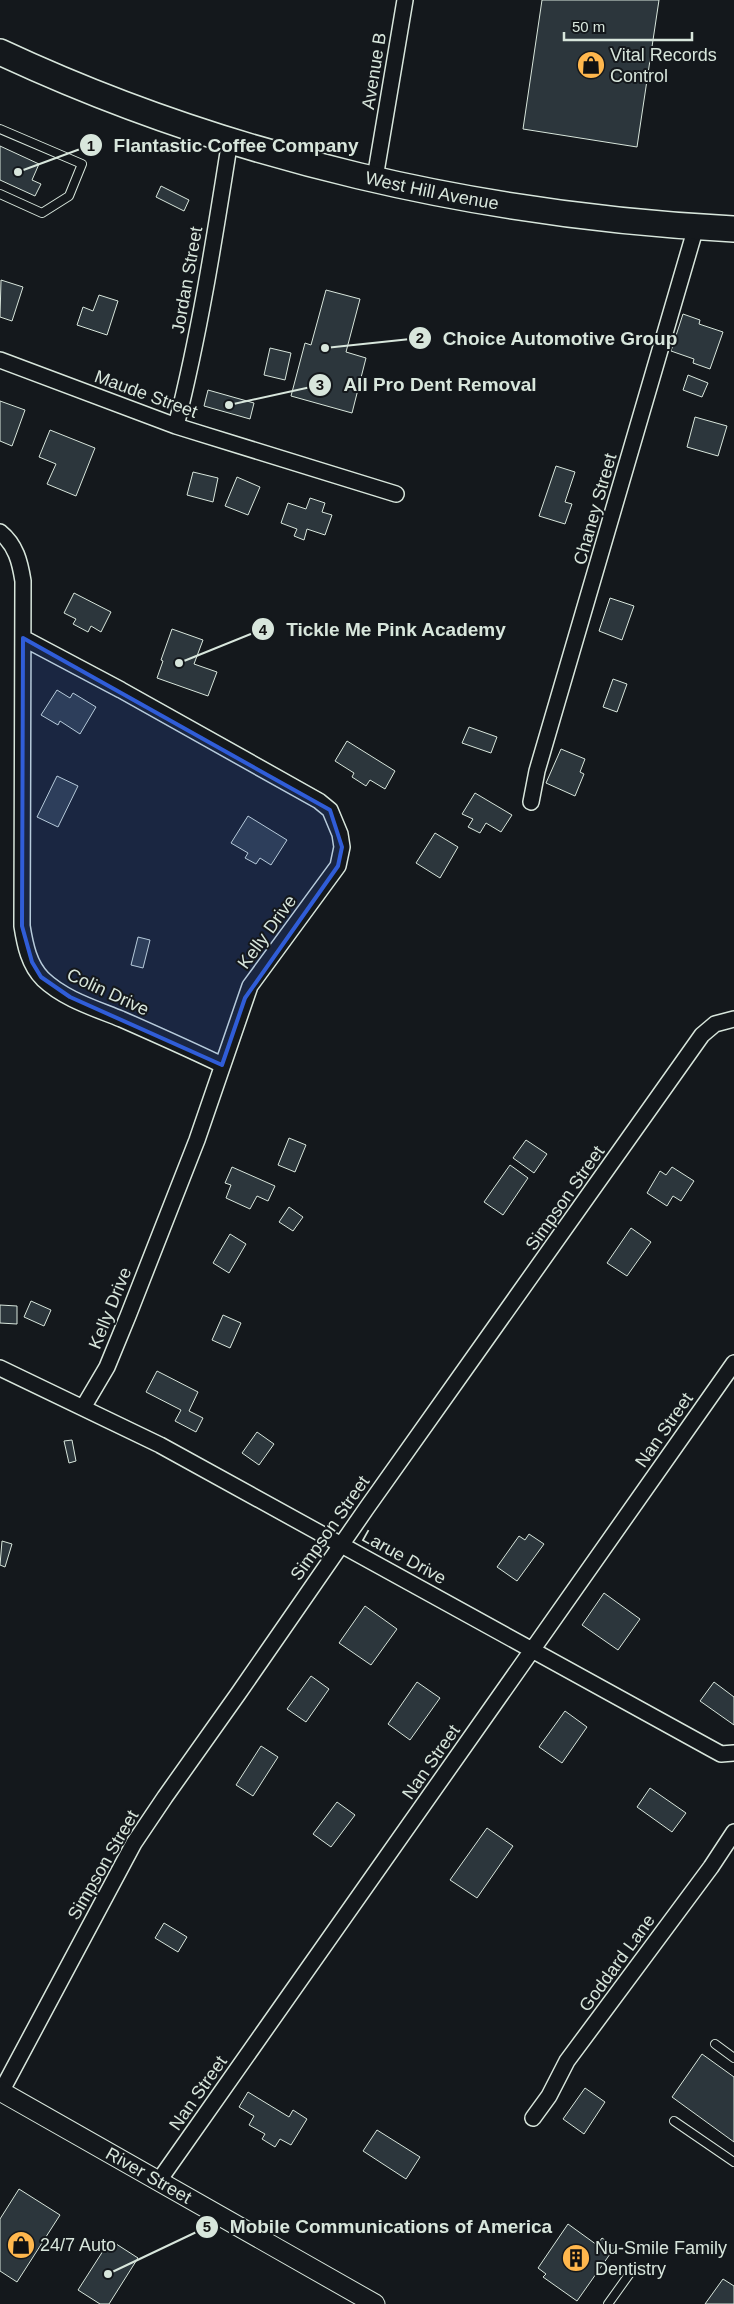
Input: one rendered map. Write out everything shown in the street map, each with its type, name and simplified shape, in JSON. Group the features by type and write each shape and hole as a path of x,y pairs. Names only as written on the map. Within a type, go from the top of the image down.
{"highway":[{"name":"West Hill Avenue","path":"0,52 48,75 147,112 230,140 322,166 446,194 536,210 602,220 734,229"}],"street":[{"name":"Avenue B","path":"375,178 404,0"},
{"name":"Jordan Street","path":"176,426 187,385 212,255 230,140"},
{"name":"Chaney Street","path":"531,802 537,772 696,227"},
{"name":"Maude Street","path":"0,360 176,426 396,494"},
{"name":"Colin Drive","path":"0,532 6,537 18,555 23,582 22,926 25,946 41,978 70,997 179,1044 222,1065"},
{"name":"Kelly Drive","path":"23,638 121,690 319,801 330,810 340,834 342,847 338,866 250,986 197,1140 128,1316 107,1367 84,1406"},
{"name":"Simpson Street","path":"0,2092 134,1843 342,1544 702,1036 715,1024 734,1019"},
{"name":"Nan Street","path":"158,2182 734,1363"},
{"name":"Larue Drive","path":"0,1368 84,1406 160,1444 721,1754 734,1753"},
{"name":"Goddard Lane","path":"533,2118 548,2096 567,2061 711,1867 734,1832"},
{"name":"River Street","path":"0,2092 375,2304"}],"lane":[{"path":"0,129 82,164 69,196 42,213 0,194"},
{"path":"715,2044 734,2058"},
{"path":"674,2121 734,2162"},
{"path":"608,2304 633,2269"}],"highlighted area":[{"path":"23,638 330,810 342,847 338,866 245,998 222,1065 70,997 41,977 32,962 22,926"}],"building":[{"name":"Vital Records Control","path":"542,0 659,0 637,147 523,129"},
{"path":"0,146 39,164 32,180 41,184 35,196 0,180"},
{"path":"161,186 189,200 184,211 156,197"},
{"path":"1,280 23,287 12,321 0,317"},
{"path":"326,290 360,299 346,352 366,358 352,413 291,396 305,343 311,345"},
{"path":"99,295 118,301 107,335 77,325 83,307 93,311"},
{"path":"683,314 700,320 699,324 723,332 710,369 693,363 694,359 671,351"},
{"path":"270,348 291,353 285,380 264,375"},
{"path":"688,375 708,383 702,397 683,390"},
{"path":"208,390 254,403 250,419 204,406"},
{"path":"0,401 25,410 12,446 0,441"},
{"path":"695,417 727,426 718,456 687,447"},
{"path":"50,430 95,448 76,496 47,484 56,464 39,457"},
{"path":"556,466 575,472 565,502 572,504 565,524 539,516"},
{"path":"193,472 218,478 213,502 187,495"},
{"path":"237,477 260,487 248,515 225,506"},
{"path":"310,498 325,503 322,512 332,515 325,535 307,529 304,540 294,536 297,529 281,523 288,503 306,509"},
{"path":"74,593 111,612 101,632 91,626 88,632 73,624 76,619 64,613"},
{"path":"610,598 634,606 622,640 599,631"},
{"path":"172,629 203,640 194,664 217,672 208,696 157,678"},
{"path":"613,679 627,684 617,712 603,707"},
{"path":"57,690 70,698 73,693 96,707 80,734 60,721 58,725 41,715"},
{"path":"469,727 497,737 491,753 462,743"},
{"path":"347,741 395,771 385,789 370,780 366,786 352,777 354,773 335,761"},
{"path":"561,749 585,759 580,772 584,774 575,796 546,783"},
{"path":"57,776 78,786 58,827 37,817"},
{"path":"475,793 512,815 501,832 486,823 480,833 468,827 473,819 462,814"},
{"path":"248,816 287,840 271,865 260,858 256,864 245,858 248,853 231,843"},
{"path":"435,833 458,847 440,878 416,863"},
{"path":"138,937 150,940 143,968 131,965"},
{"path":"289,1138 306,1145 295,1172 278,1165"},
{"path":"526,1140 547,1154 534,1173 513,1158"},
{"path":"510,1165 528,1178 503,1215 484,1202"},
{"path":"232,1167 275,1186 268,1201 257,1196 250,1209 226,1198 231,1185 225,1183"},
{"path":"672,1167 694,1181 681,1201 673,1196 667,1206 647,1193 660,1171 666,1175"},
{"path":"289,1207 303,1217 293,1231 279,1222"},
{"path":"631,1228 651,1242 627,1276 607,1263"},
{"path":"230,1234 246,1244 229,1273 213,1263"},
{"path":"31,1301 51,1310 44,1326 24,1317"},
{"path":"0,1305 17,1306 17,1324 0,1323"},
{"path":"223,1315 241,1323 230,1348 212,1340"},
{"path":"157,1371 198,1392 189,1411 203,1418 196,1432 175,1421 181,1410 146,1392"},
{"path":"257,1432 274,1444 259,1465 242,1453"},
{"path":"72,1440 76,1461 69,1463 64,1441"},
{"path":"529,1534 544,1544 517,1581 497,1567 519,1536 525,1540"},
{"path":"2,1541 12,1544 5,1567 0,1565"},
{"path":"604,1593 640,1619 618,1650 582,1625"},
{"path":"365,1606 397,1629 371,1665 339,1643"},
{"path":"311,1676 329,1689 306,1722 287,1709"},
{"path":"417,1682 440,1698 410,1740 388,1724"},
{"path":"714,1682 734,1697 734,1725 700,1701"},
{"path":"565,1711 587,1727 562,1763 539,1747"},
{"path":"261,1746 278,1757 253,1796 236,1785"},
{"path":"650,1788 686,1813 672,1832 637,1807"},
{"path":"337,1802 355,1815 331,1847 313,1834"},
{"path":"487,1828 513,1846 477,1898 450,1880"},
{"path":"164,1923 187,1937 178,1952 155,1938"},
{"path":"702,2054 734,2077 734,2142 672,2097"},
{"path":"585,2088 605,2102 584,2134 563,2119"},
{"path":"248,2092 289,2117 293,2110 307,2119 291,2145 280,2139 275,2147 262,2139 265,2134 249,2125 254,2116 239,2107"},
{"path":"377,2130 420,2157 406,2179 363,2151"},
{"name":"24/7 Auto","path":"19,2189 60,2215 17,2282 0,2271 0,2219"},
{"name":"Nu-Smile Family Dentistry","path":"568,2224 597,2245 602,2238 615,2247 577,2301 543,2277 546,2274 538,2268"},
{"path":"110,2240 138,2258 109,2304 100,2304 78,2290"},
{"path":"723,2279 734,2286 734,2304 705,2304"}],"place":[{"name":"Vital Records Control","path":"591,65"},
{"name":"Flantastic Coffee Company","path":"18,172"},
{"name":"Choice Automotive Group","path":"325,348"},
{"name":"All Pro Dent Removal","path":"229,405"},
{"name":"Tickle Me Pink Academy","path":"179,663"},
{"name":"24/7 Auto","path":"21,2245"},
{"name":"Nu-Smile Family Dentistry","path":"576,2258"},
{"name":"Mobile Communications of America","path":"108,2274"}]}
